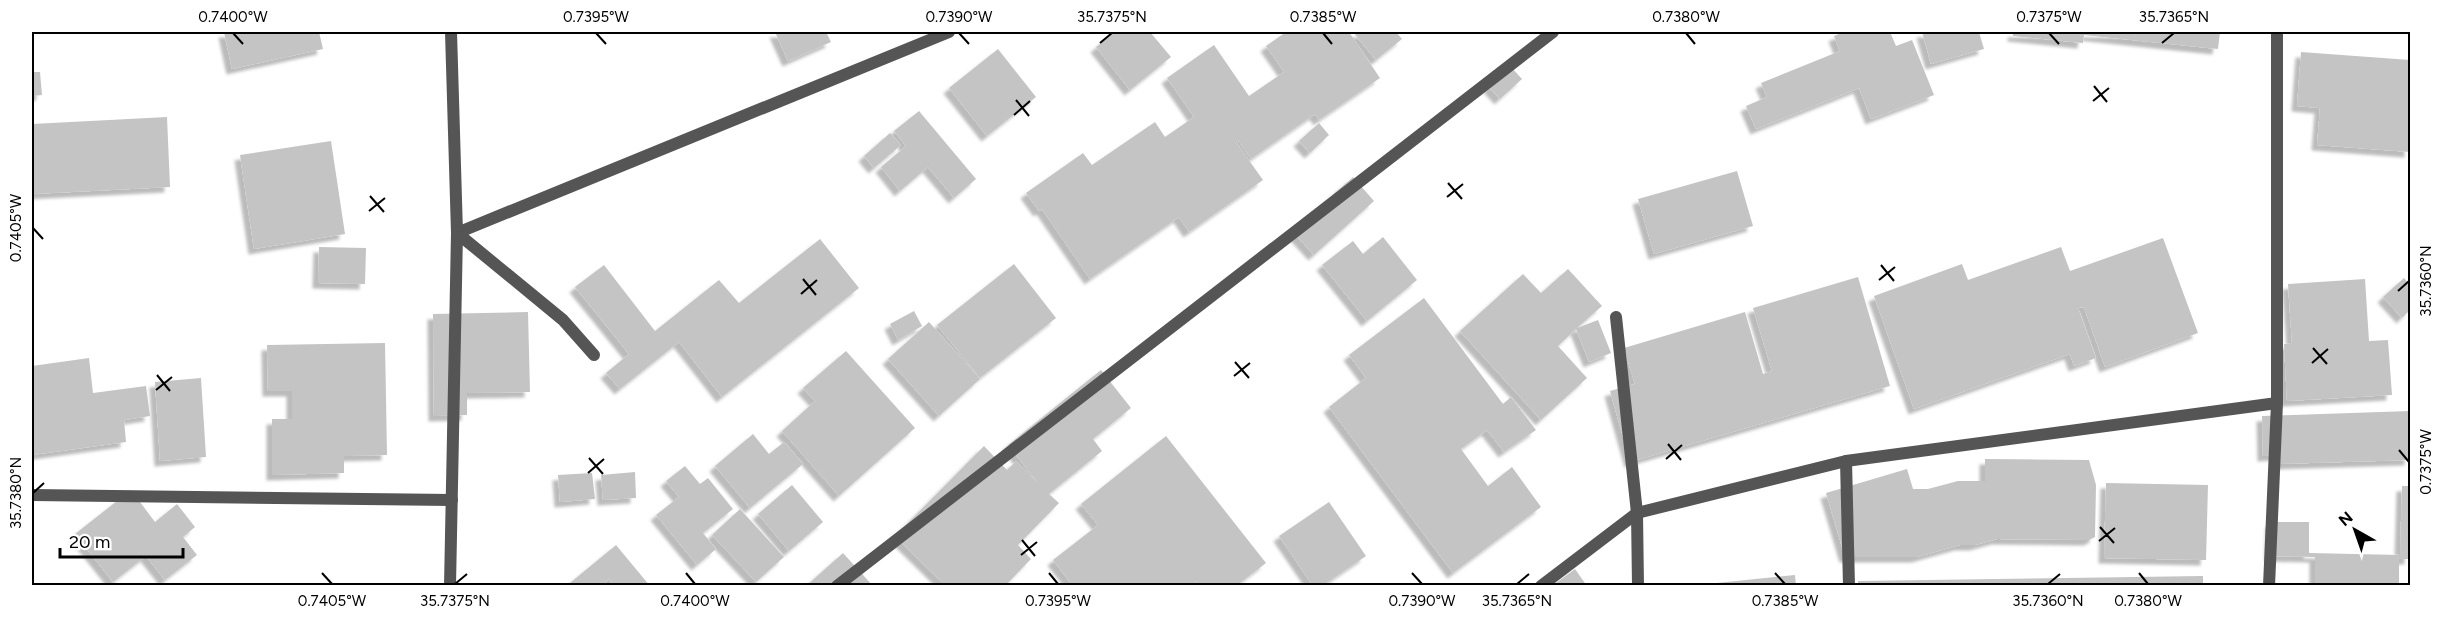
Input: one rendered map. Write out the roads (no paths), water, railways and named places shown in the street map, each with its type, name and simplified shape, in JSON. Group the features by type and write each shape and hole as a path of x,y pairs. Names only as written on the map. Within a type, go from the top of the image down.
{"street":[{"path":"450,585 457,233 451,32"},
{"path":"457,233 949,32"},
{"path":"837,585 1553,32"},
{"path":"2269,585 2277,403 2277,32"},
{"path":"457,233 563,320 594,355"},
{"path":"1616,317 1637,513 1638,585"},
{"path":"1541,585 1637,513 1846,461 2277,403"},
{"path":"1846,461 1849,585"},
{"path":"32,495 452,500"}]}
